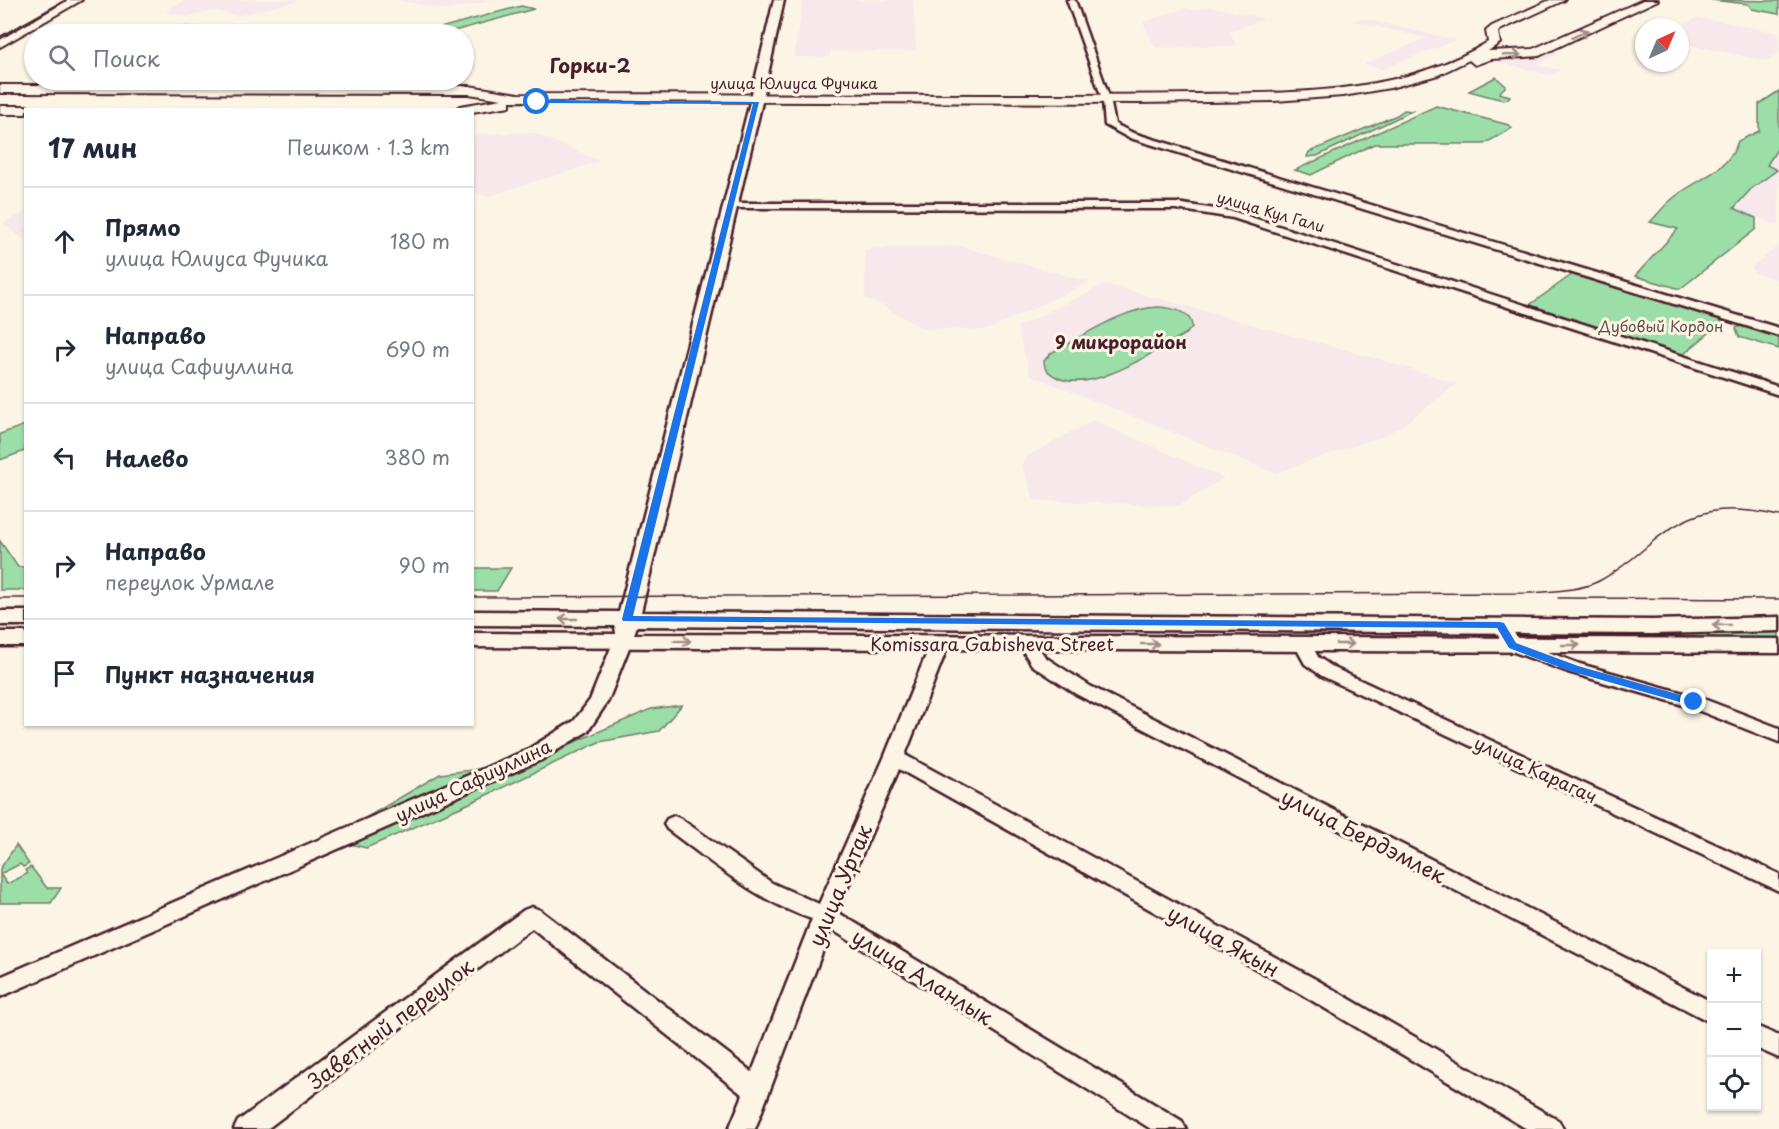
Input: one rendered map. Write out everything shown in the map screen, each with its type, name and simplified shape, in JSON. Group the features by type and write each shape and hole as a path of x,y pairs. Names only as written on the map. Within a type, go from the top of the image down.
{"main road":[{"path":"0,32 55,0"},
{"path":"34,24 76,0"},
{"path":"1487,52 1494,43 1492,31 1496,28 1560,0"},
{"name":"улица Юлиуса Фучика","path":"474,108 517,102 1282,101 1360,94 1432,79 1487,52 1535,53 1652,0"},
{"path":"0,43 24,29"},
{"name":"улица Юлиуса Фучика","path":"0,89 24,89"},
{"name":"улица Юлиуса Фучика","path":"469,90 518,98 757,101"},
{"path":"0,110 24,110"}],"street":[{"name":"улица Сафиуллина","path":"0,987 534,755 581,726 599,701 625,629 757,101 779,0"},
{"name":"улица Кул Гали","path":"1071,0 1105,101 1110,125 1130,135 1779,332"},
{"name":"улица Кул Гали","path":"730,206 1176,206 1210,209 1235,215 1779,392"},
{"path":"0,618 24,618"},
{"path":"474,618 625,629 1500,625 1652,627 1779,624"},
{"path":"1500,625 1512,645 1574,668 1694,702 1779,735"},
{"name":"Komissara Gabisheva Street","path":"474,640 625,629 940,643 1779,646"},
{"path":"0,639 24,639"},
{"name":"улица Уртак","path":"742,1129 825,915 894,758 940,643"},
{"name":"улица Бердэмлек","path":"1027,643 1038,661 1083,690 1707,1010"},
{"name":"улица Карагач","path":"1303,644 1311,660 1328,672 1779,883"},
{"name":"улица Якын","path":"894,758 1309,987 1550,1129"},
{"name":"улица Аланлык","path":"674,824 778,898 800,909 825,915 1173,1129"},
{"name":"Заветный переулок","path":"247,1129 532,916 757,1091"},
{"path":"1761,1039 1779,1048"}],"shaded area":[{"path":"185,0 298,1 237,16 214,10 186,17 165,12"},
{"path":"398,0 546,0 489,1 447,10"},
{"path":"803,0 913,0 916,51 830,51 830,57 794,57"},
{"path":"1209,6 1265,19 1229,31 1236,46 1155,47 1143,22 1185,8 1194,10"},
{"path":"1698,17 1779,33 1779,53 1766,61 1689,45 1689,22"},
{"path":"1360,18 1456,40 1382,69 1364,64 1426,38 1353,21"},
{"path":"1549,51 1560,53 1536,65 1561,70 1548,75 1491,60 1532,56"},
{"path":"534,133 600,161 486,197 474,191 474,137 482,134"},
{"path":"1779,146 1779,226 1734,208 1751,189 1777,170 1766,165"},
{"path":"24,212 24,240 3,223"},
{"path":"1779,245 1779,280 1754,273 1752,267"},
{"path":"959,246 1090,282 987,330 923,329 884,306 865,299 865,249"},
{"path":"1106,284 1385,361 1457,384 1403,425 1383,436 1275,473 1030,375 1017,327"},
{"path":"1093,420 1224,478 1179,506 1034,500 1022,465 1028,456"}],"green space":[{"path":"1711,0 1779,1 1779,14 1752,9 1748,4"},
{"path":"521,6 534,9 474,25 455,24"},
{"path":"1496,77 1506,86 1499,93 1510,96 1508,99 1503,100 1469,91"},
{"path":"1779,91 1779,146 1767,165 1777,170 1751,189 1734,208 1756,218 1756,229 1680,289 1635,276 1678,229 1650,222 1667,203 1718,169 1733,152 1738,141 1759,131 1759,104"},
{"path":"1436,106 1509,125 1512,128 1484,144 1374,144 1311,175 1295,170"},
{"path":"1404,110 1412,111 1317,156 1307,157 1309,152"},
{"name":"Дубовый Кордон","path":"1577,271 1728,317 1678,359 1524,309"},
{"path":"1159,307 1185,314 1192,327 1187,333 1136,362 1096,379 1076,381 1059,378 1045,368 1044,361 1051,353 1090,331 1132,312"},
{"path":"1746,324 1779,335 1779,349 1739,337 1736,328"},
{"path":"24,425 24,451 0,460 0,434"},
{"path":"0,541 18,567 24,567 24,590 0,590"},
{"path":"474,568 511,568 497,591 474,591"},
{"path":"1513,630 1779,630 1779,643 1520,641"},
{"path":"682,705 659,731 599,742 470,803 366,848 330,839 440,774 526,763 651,709"},
{"path":"16,845 29,864 23,867 20,864 0,874 0,869"},
{"path":"31,867 47,888 61,888 51,903 0,903 0,874 7,884 27,874 25,870"}],"tram line":[{"path":"26,24 67,0"},
{"path":"0,39 24,25"},
{"path":"474,597 1532,593 1575,589 1599,581 1626,564 1667,531 1696,515 1742,510 1779,516"},
{"path":"0,598 24,598"},
{"path":"1558,598 1779,599"}],"district":[{"name":"Горки-2","path":"590,65"},
{"name":"9 микрорайон","path":"1121,341"}],"route":[{"path":"537,102 756,102 627,619 1500,625 1512,645 1574,668 1694,702"}]}
